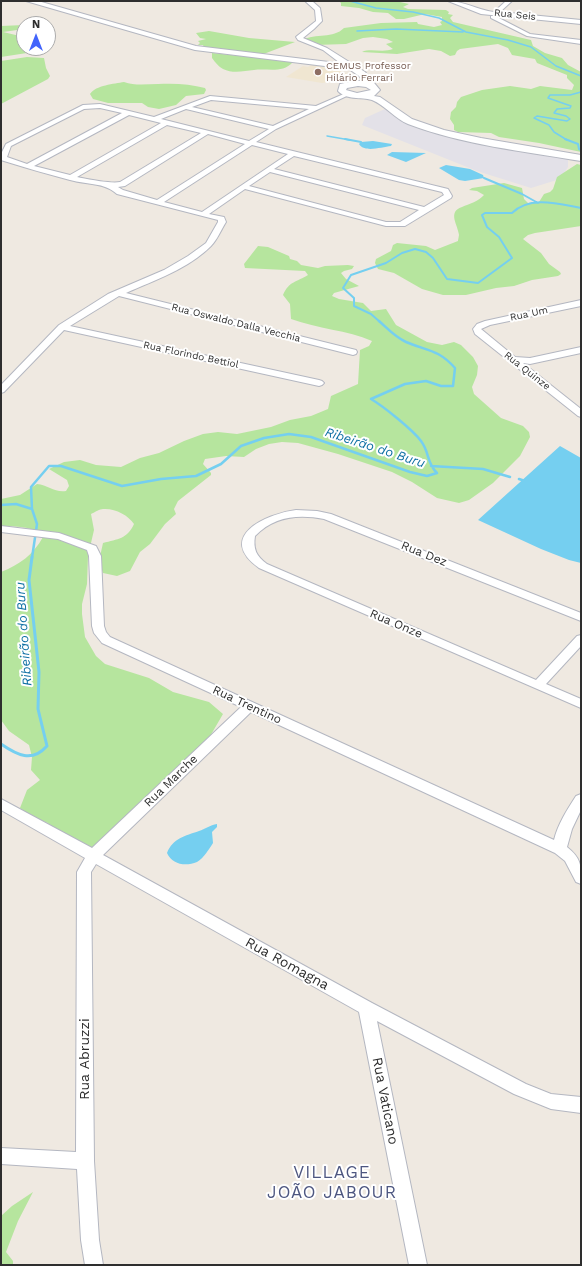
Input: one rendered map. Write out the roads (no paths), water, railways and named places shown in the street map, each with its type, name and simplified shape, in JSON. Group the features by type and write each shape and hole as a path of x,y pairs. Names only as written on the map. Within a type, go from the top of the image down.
{"main road":[{"path":"30,1 195,48 351,67 365,77 385,99 405,113 426,123 482,137 581,154"},
{"path":"353,84 363,81 365,77"},
{"path":"374,88 365,84 353,84 345,85 341,89 343,92 348,94 361,95 377,99 409,121 441,132 476,140 581,158"},
{"path":"361,95 373,93 374,88"}],"street":[{"path":"308,1 318,9 319,21 299,37 300,39 325,49 351,67"},
{"name":"Rua Seis","path":"451,1 478,11 489,13 581,22"},
{"path":"496,13 509,1"},
{"path":"489,13 488,15 529,35 581,42"},
{"path":"505,22 506,15"},
{"path":"157,203 274,128 348,94"},
{"path":"155,119 212,98 315,108"},
{"path":"1,390 63,327 118,293 167,272 191,258 209,244 222,222 221,219 120,192 113,186 101,182 71,178 3,159 7,146 83,107 97,106 250,142 447,192 448,196 402,224 386,224 244,187"},
{"path":"185,107 274,128"},
{"path":"28,166 128,113"},
{"path":"71,178 167,122"},
{"path":"113,186 122,184 207,132"},
{"path":"202,215 294,153"},
{"path":"269,170 426,210"},
{"name":"Rua Oswaldo Dalla Vecchia","path":"118,293 353,352"},
{"name":"Rua Um","path":"478,327 488,323 581,303"},
{"name":"Rua Florindo Bettiol","path":"63,327 319,383"},
{"name":"Rua Quinze","path":"478,327 478,332 514,360 527,365 564,400 580,407"},
{"path":"527,365 581,350"},
{"name":"Rua Dez","path":"264,522 282,515 298,513 327,516 581,617"},
{"name":"Rua Onze","path":"264,522 250,535 248,547 252,557 263,566 539,684 544,688 581,704"},
{"name":"Rua Trentino","path":"1,529 36,532 80,542 92,548 95,556 98,626 100,633 106,640 249,707 560,848"},
{"path":"539,684 581,639"},
{"name":"Rua Marche","path":"93,856 249,707"},
{"path":"581,799 566,822 561,835 560,848 570,856 581,878"},
{"name":"Rua Romagna","path":"1,804 366,1008 520,1089 552,1101 581,1105"},
{"name":"Rua Abruzzi","path":"93,856 84,872 85,1161 90,1240 94,1265"},
{"name":"Rua Vaticano","path":"366,1008 418,1265"},
{"path":"1,1156 85,1161"}],"water":[{"path":"373,141 392,144 391,146 369,149 361,147 359,144 361,142"},
{"path":"392,152 426,153 406,162 387,155"},
{"path":"446,165 470,169 483,175 484,178 465,181 459,180 439,168"},
{"path":"560,446 581,458 581,563 541,549 478,520"},
{"path":"217,824 217,827 212,832 213,843 200,860 192,864 179,864 169,857 167,853 176,841 184,836"}],"waterway":[{"path":"350,1 376,8 413,12 439,18 466,32 508,40 531,47 556,66 581,76"},
{"path":"357,31 396,29 463,32"},
{"name":"Ribeirão do Buru","path":"566,139 554,132 549,125 534,118 537,116 567,121 570,119 566,116 554,113 557,109 570,108 571,106 548,98 550,95 570,95 581,92"},
{"path":"327,136 350,140"},
{"path":"345,139 361,142"},
{"name":"Ribeirão do Buru","path":"566,139 578,144 579,149 581,150"},
{"path":"484,178 522,194 536,202"},
{"name":"Ribeirão do Buru","path":"380,322 371,314 354,306 354,298 343,288 351,275 386,263 402,253 415,249 426,252 433,258 447,279 478,283 512,258 499,237 487,227 482,215 485,213 512,213 519,207 536,202"},
{"name":"Ribeirão do Buru","path":"536,202 554,203 581,208"},
{"name":"Ribeirão do Buru","path":"379,321 402,340 438,354 455,368 453,386 441,386 426,381 405,384 371,399 398,418 417,436 424,445 432,466"},
{"name":"Ribeirão do Buru","path":"32,509 31,487 49,466 61,466 122,486 161,479 196,476 221,464 241,446 264,438 289,434 311,437 410,472 427,476 437,473 432,466"},
{"path":"432,466 483,469 510,477"},
{"path":"519,479 525,481"},
{"path":"1,505 16,504 32,509"},
{"name":"Ribeirão do Buru","path":"32,509 37,524 32,558"},
{"name":"Ribeirão do Buru","path":"1,744 24,756 36,754 47,746 38,709 39,672 29,580 32,557"}],"place":[{"name":"CEMUS Professor Hilário Ferrari","path":"318,72"}],"district":[{"name":"VILLAGE JOÃO JABOUR","path":"332,1183"}]}
